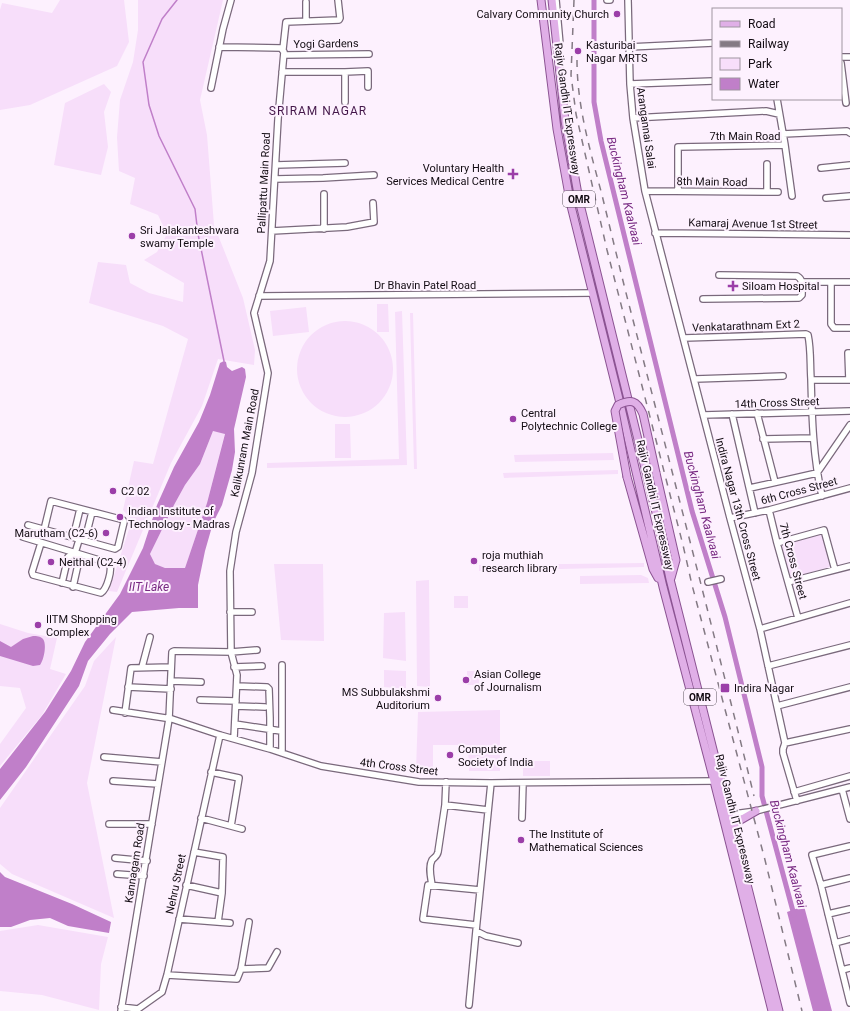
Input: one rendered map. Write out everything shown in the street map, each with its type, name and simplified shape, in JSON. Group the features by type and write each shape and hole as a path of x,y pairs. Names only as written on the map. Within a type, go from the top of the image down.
{"main road":[{"name":"Rajiv Gandhi IT Expressway","path":"541,0 557,129 571,206 620,402 663,587 714,781 734,829 779,1011"},
{"path":"548,0 556,66 557,72 560,76"},
{"name":"Rajiv Gandhi IT Expressway","path":"552,0 565,121 579,200 659,525 670,579 727,815 772,1011"},
{"path":"663,587 653,569 627,477 615,411 618,405 626,401 633,401 640,406 643,414 676,560 670,579"},
{"path":"734,829 736,822 756,811"}],"street":[{"path":"211,88 223,29 231,0"},
{"path":"306,2 306,22 339,20 338,0"},
{"path":"556,0 562,71 560,76"},
{"name":"Arangannai Salai","path":"628,0 630,84 633,118 645,191 655,233"},
{"name":"Pallipattu Main Road","path":"259,296 270,261 282,51 286,23 306,22"},
{"path":"629,47 712,43"},
{"name":"Yogi Gardens","path":"219,47 369,54"},
{"path":"282,72 368,71 368,87"},
{"path":"345,72 345,102"},
{"path":"842,78 843,92 846,103"},
{"path":"630,84 712,81"},
{"path":"777,100 785,145"},
{"path":"633,118 766,111 779,114"},
{"path":"783,134 849,132"},
{"name":"7th Main Road","path":"678,191 678,147 785,145 792,196"},
{"path":"276,165 345,163"},
{"path":"767,164 767,192"},
{"path":"821,168 850,165"},
{"path":"275,179 374,175"},
{"name":"8th Main Road","path":"645,191 778,192"},
{"path":"324,194 324,229"},
{"path":"826,198 850,196"},
{"path":"272,231 347,227 374,222 373,203"},
{"name":"Kamaraj Avenue 1st Street","path":"655,233 850,235"},
{"name":"Indira Nagar 13th Cross Street","path":"655,233 760,629 785,744 783,753 797,801"},
{"path":"703,299 799,298 802,295 802,282 797,276 719,275"},
{"path":"802,282 850,282"},
{"path":"831,282 831,324 834,328 850,328"},
{"name":"Dr Bhavin Patel Road","path":"259,296 592,293"},
{"name":"Kalikunram Main Road","path":"234,738 237,686 231,652 230,571 236,532 252,473 268,373 254,313 259,296"},
{"name":"Venkatarathnam Ext 2","path":"684,338 806,334 808,335 810,380"},
{"path":"822,496 817,473 813,438 813,412 810,380 849,380 848,353 850,353"},
{"path":"694,379 783,376"},
{"name":"14th Cross Street","path":"704,415 850,411"},
{"path":"757,413 762,439 775,482"},
{"path":"732,414 756,513"},
{"path":"750,488 817,473 850,425"},
{"path":"762,439 813,438"},
{"name":"6th Cross Street","path":"730,518 769,510 850,488"},
{"path":"28,525 44,530 79,540 116,549 118,547 124,522 123,520 51,501 44,530"},
{"path":"79,540 74,534 80,509"},
{"name":"7th Cross Street","path":"769,510 798,618"},
{"path":"62,583 68,557 75,553 79,540 86,536 92,512"},
{"path":"777,543 824,530 835,570"},
{"path":"23,537 109,563 111,568 105,590 101,593 73,587 33,575 32,574 41,543"},
{"path":"73,587 79,560 75,553"},
{"path":"788,582 850,566"},
{"path":"708,582 722,579"},
{"path":"760,629 850,603"},
{"path":"230,612 252,612"},
{"path":"142,667 150,637"},
{"path":"768,666 850,645"},
{"path":"125,713 131,668 171,667 172,652 231,652 257,650"},
{"path":"282,665 282,753"},
{"path":"234,666 262,666"},
{"name":"Kannagam Road","path":"121,1009 169,719 171,667"},
{"path":"171,681 201,682"},
{"path":"237,686 267,687 269,690 270,749"},
{"path":"128,687 171,689"},
{"path":"777,706 850,687"},
{"path":"200,700 265,707"},
{"name":"4th Cross Street","path":"113,710 172,719 321,766 411,781 491,784 714,781"},
{"path":"235,724 281,731"},
{"path":"785,744 850,729"},
{"name":"Nehru Street","path":"121,1009 138,1010 162,992 220,735"},
{"path":"104,757 162,762"},
{"path":"211,772 239,778 231,826"},
{"path":"794,792 850,776"},
{"path":"113,781 158,784"},
{"path":"432,885 430,867 432,860 437,856 438,852 445,805 446,782"},
{"path":"522,818 523,783"},
{"path":"468,1004 491,784"},
{"path":"727,815 756,811 850,787"},
{"path":"842,789 850,819"},
{"path":"445,805 488,810"},
{"path":"201,818 242,829"},
{"path":"109,824 152,824"},
{"path":"850,846 812,855 850,1000"},
{"path":"194,852 223,858 222,892 218,922"},
{"path":"115,858 146,861"},
{"path":"117,874 144,876"},
{"path":"821,885 850,878"},
{"path":"480,890 428,884 424,919 476,928 486,936 518,943"},
{"path":"186,885 222,892"},
{"path":"828,914 850,909"},
{"path":"179,919 230,923"},
{"path":"167,975 237,979 249,922"},
{"path":"835,943 850,939"},
{"path":"240,969 268,968 278,952"},
{"path":"842,970 850,968"}],"green space":[{"path":"60,0 124,0 129,42 117,66 30,105 0,110 0,10 2,3 52,13"},
{"path":"138,0 223,0 200,100 207,135 214,225 243,298 255,350 254,365 218,359 202,406 171,463 117,592 109,591 132,520 123,510 134,461 153,464 188,339 163,326 89,303 98,262 126,265 130,283 149,293 183,302 184,283 144,260 157,252 167,234 158,215 130,204 135,178 119,171 117,137 120,100 133,62 138,30"},
{"path":"104,84 111,92 104,112 108,147 101,175 54,165 65,103"},
{"path":"377,304 388,304 389,332 377,332"},
{"path":"306,307 309,332 273,336 270,311"},
{"path":"402,311 407,465 267,468 267,463 399,459 395,312"},
{"path":"410,313 413,313 417,469 414,469"},
{"path":"345,321 363,325 372,329 379,335 385,342 389,351 393,369 389,387 385,396 379,403 372,409 363,413 345,417 327,413 318,409 311,403 305,396 301,387 297,369 301,351 305,342 311,335 318,329 327,325"},
{"path":"335,424 350,424 351,458 335,458"},
{"path":"213,431 225,433 207,503 185,568 165,568 155,564 150,554 185,485 200,464"},
{"path":"613,453 614,460 515,462 514,455"},
{"path":"618,470 618,474 504,478 503,473"},
{"path":"824,533 833,566 791,578 782,545"},
{"path":"644,563 644,567 479,571 479,565"},
{"path":"274,564 323,564 324,641 281,640"},
{"path":"641,575 648,578 649,583 580,584 580,576"},
{"path":"429,580 430,687 417,686 416,581"},
{"path":"454,596 468,596 468,608 454,608"},
{"path":"405,612 406,661 383,658 384,613"},
{"path":"0,624 28,633 57,638 50,669 66,674 42,715 0,766 0,744 26,708 20,688 0,686"},
{"path":"116,637 87,783 114,918 12,874 0,864 0,808 85,686 94,661"},
{"path":"384,670 406,671 406,689 384,687"},
{"path":"467,671 479,671 479,685 467,685"},
{"path":"500,710 500,771 469,771 468,745 433,745 433,771 416,770 418,712"},
{"path":"523,761 550,761 550,776 523,776"},
{"path":"38,925 108,937 101,964 99,1010 42,995 0,991 0,931"}],"water":[{"name":"IIT Lake","path":"224,361 226,362 227,367 232,371 242,367 245,369 246,377 234,429 235,452 232,470 222,505 213,523 205,551 198,585 198,608 132,612 110,634 88,661 79,686 26,767 0,800 0,769 45,712 71,671 85,642 120,594 143,548 157,505 174,467 199,422 210,395 220,363","holes":["213,431 225,434 207,503 185,568 165,568 155,564 150,554 185,485 200,464"]},
{"path":"33,636 41,637 45,644 43,660 40,665 33,666 0,656 0,641 11,647 23,639"},
{"path":"0,872 5,877 72,904 111,922 109,933 68,926 50,918 30,920 11,927 0,927"},
{"path":"804,906 832,1011 813,1011 787,912"}],"waterway":[{"path":"177,0 162,19 143,62 149,105 159,136 195,209 198,234 224,361"},
{"name":"Buckingham Kaalvaai","path":"594,0 594,102 601,141 692,511 725,617 762,767 762,796 794,915"}],"railway":[{"path":"574,0 571,75 576,114 607,250 692,585 765,860 802,1011"},
{"path":"577,60 579,94 589,145 754,796"}],"place":[{"name":"Calvary Community Church","path":"617,14"},
{"name":"Kasturibai Nagar MRTS","path":"578,51"},
{"name":"Voluntary Health Services Medical Centre","path":"513,174"},
{"name":"Sri Jalakanteshwara swamy Temple","path":"132,236"},
{"name":"Siloam Hospital","path":"733,286"},
{"name":"Central Polytechnic College","path":"513,419"},
{"name":"C2 02","path":"113,491"},
{"name":"Indian Institute of Technology - Madras","path":"120,517"},
{"name":"Marutham (C2-6)","path":"106,533"},
{"name":"roja muthiah research library","path":"474,561"},
{"name":"Neithal (C2-4)","path":"51,562"},
{"name":"IITM Shopping Complex","path":"38,625"},
{"name":"Asian College of Journalism","path":"466,680"},
{"name":"Indira Nagar","path":"725,688"},
{"name":"MS Subbulakshmi Auditorium","path":"438,698"},
{"name":"Computer Society of India","path":"450,755"},
{"name":"The Institute of Mathematical Sciences","path":"521,840"}],"district":[{"name":"SRIRAM NAGAR","path":"318,111"}]}
